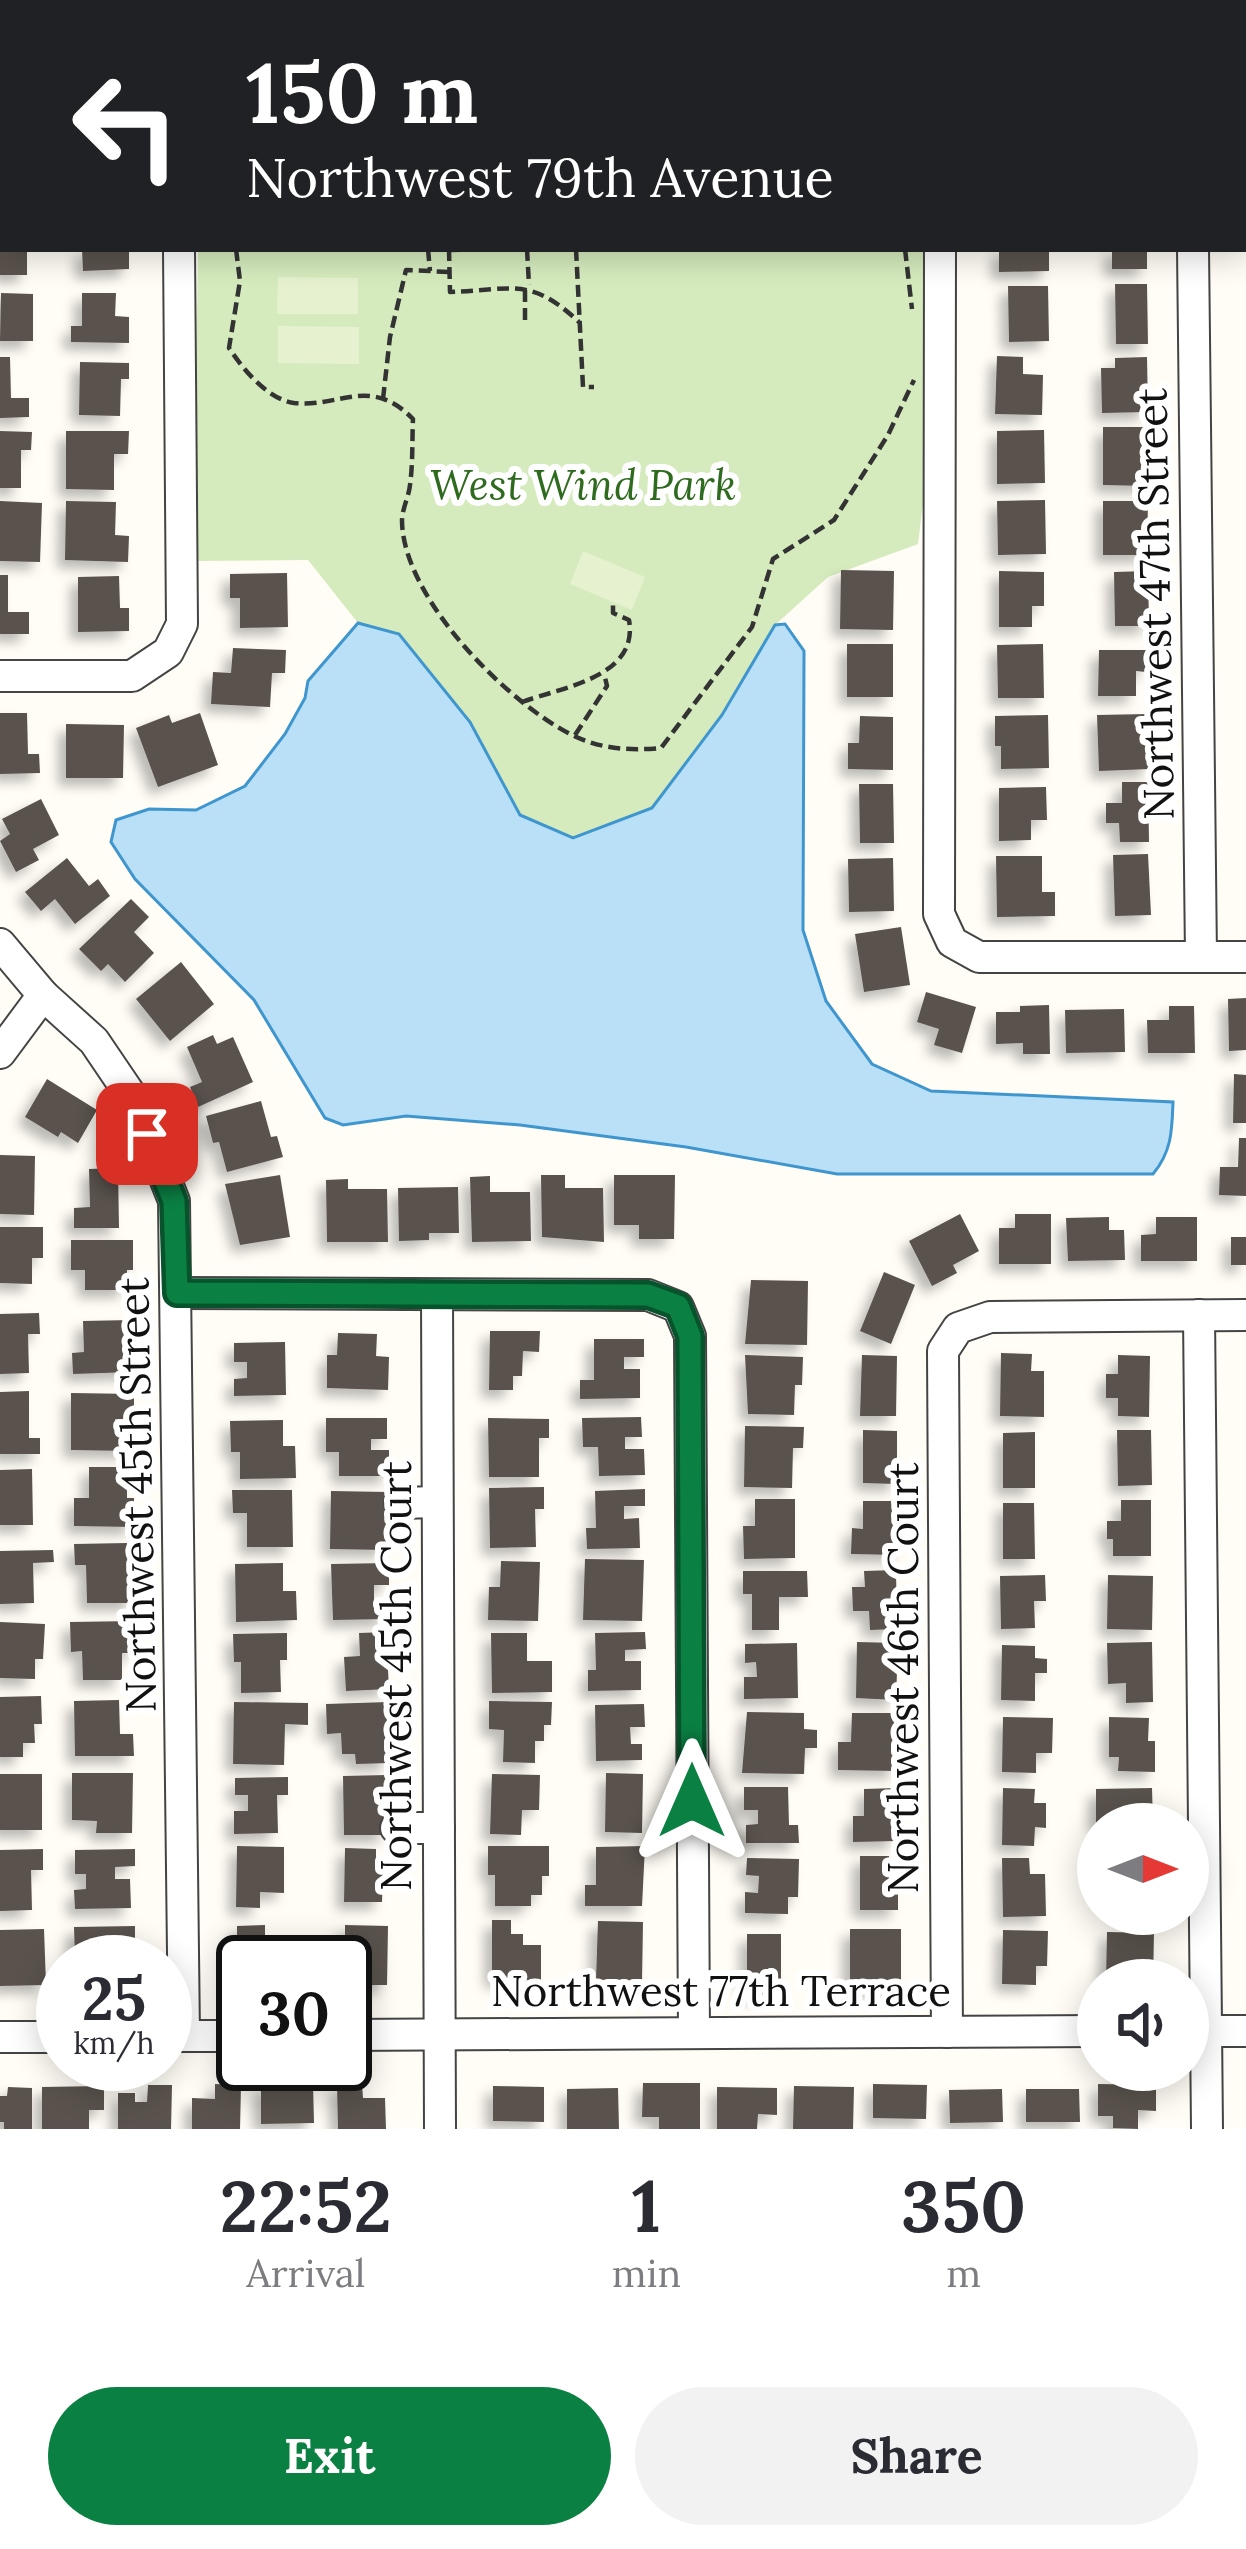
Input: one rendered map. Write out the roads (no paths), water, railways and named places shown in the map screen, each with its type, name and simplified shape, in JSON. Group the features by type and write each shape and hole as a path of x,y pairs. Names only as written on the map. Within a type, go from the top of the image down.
{"street":[{"path":"0,676 132,676 168,652 182,624 179,252"},
{"path":"940,252 939,914 952,942 979,957 1246,957"},
{"name":"Northwest 47th Street","path":"1193,252 1201,957"},
{"name":"Northwest 45th Street","path":"0,944 44,995 94,1041 134,1100 174,1201 175,1935"},
{"path":"0,1053 44,995"},
{"path":"177,1293 648,1295 678,1306 690,1336 694,2033"},
{"name":"Northwest 45th Court","path":"437,1295 440,2129"},
{"path":"1198,1959 1199,1315 1246,1315"},
{"name":"Northwest 46th Court","path":"947,2032 944,1351 958,1328 990,1317 1199,1315"},
{"path":"400,1503 437,1502"},
{"path":"396,1828 439,1828"},
{"name":"Northwest 77th Terrace","path":"372,2035 1077,2031"},
{"path":"1209,2031 1246,2031"},
{"path":"0,2037 36,2037"},
{"path":"1204,2091 1207,2129"}],"water":[{"path":"358,623 399,634 470,722 520,815 573,838 652,808 722,715 775,625 785,624 804,651 803,930 826,1001 872,1064 931,1091 1173,1102 1170,1140 1153,1174 837,1174 686,1147 520,1125 406,1116 343,1125 325,1118 254,1000 135,879 111,842 116,820 149,809 196,810 245,786 285,734 305,698 308,681"}],"park label":[{"name":"West Wind Park","path":"583,485"}]}
